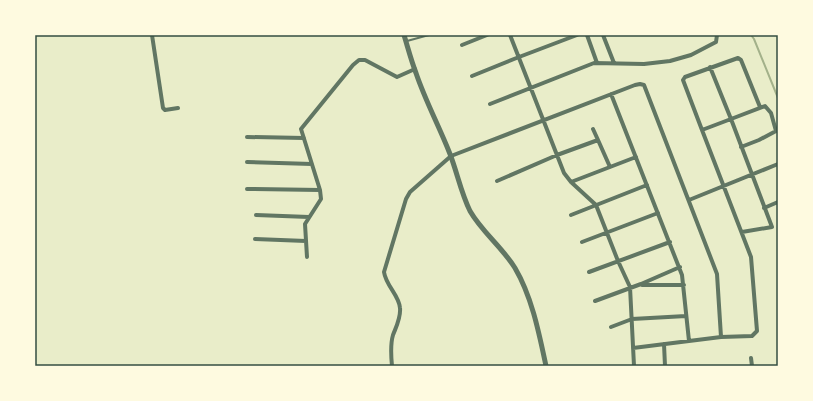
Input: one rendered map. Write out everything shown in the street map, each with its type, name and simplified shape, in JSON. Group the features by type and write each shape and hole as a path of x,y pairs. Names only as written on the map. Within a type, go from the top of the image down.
{"street":[{"path":"152,35 163,108 164,110 178,108"},
{"path":"404,35 414,69 451,156 471,212 506,256 521,279 531,306 541,341 546,366"},
{"path":"462,45 487,35"},
{"path":"510,35 564,173 571,182 596,205 630,287 634,366"},
{"path":"472,76 519,56 577,35"},
{"path":"587,35 597,63"},
{"path":"603,35 614,63"},
{"path":"490,104 531,87 597,63 644,64 670,61 691,55 711,46 716,42 717,35"},
{"path":"633,348 721,337 752,336 756,331 753,264 751,257 683,80 685,77 710,67 738,58 742,60 760,107"},
{"path":"307,256 305,224 321,199 320,190 301,129 304,123 353,65 359,60 365,60 397,77 414,69"},
{"path":"710,67 772,227"},
{"path":"392,366 392,337 400,311 400,303 385,279 384,272 408,196 451,156 635,84 644,85 717,274 721,337"},
{"path":"611,94 680,268 684,285 689,341"},
{"path":"702,130 765,106 771,114 777,133 741,147"},
{"path":"593,128 610,166"},
{"path":"246,137 304,138"},
{"path":"497,181 557,155 598,140"},
{"path":"571,182 636,157"},
{"path":"247,162 312,164"},
{"path":"689,200 778,164"},
{"path":"572,215 647,185"},
{"path":"247,189 320,190"},
{"path":"764,208 778,202"},
{"path":"582,242 658,213"},
{"path":"256,215 309,217"},
{"path":"742,232 778,227"},
{"path":"255,239 306,241"},
{"path":"589,272 670,242"},
{"path":"595,301 680,268"},
{"path":"641,284 684,285"},
{"path":"611,327 632,318 686,316"},
{"path":"664,344 665,366"},
{"path":"751,358 752,366"}],"lane":[{"path":"406,41 429,35"}],"waterway":[{"path":"751,35 778,98"}]}
